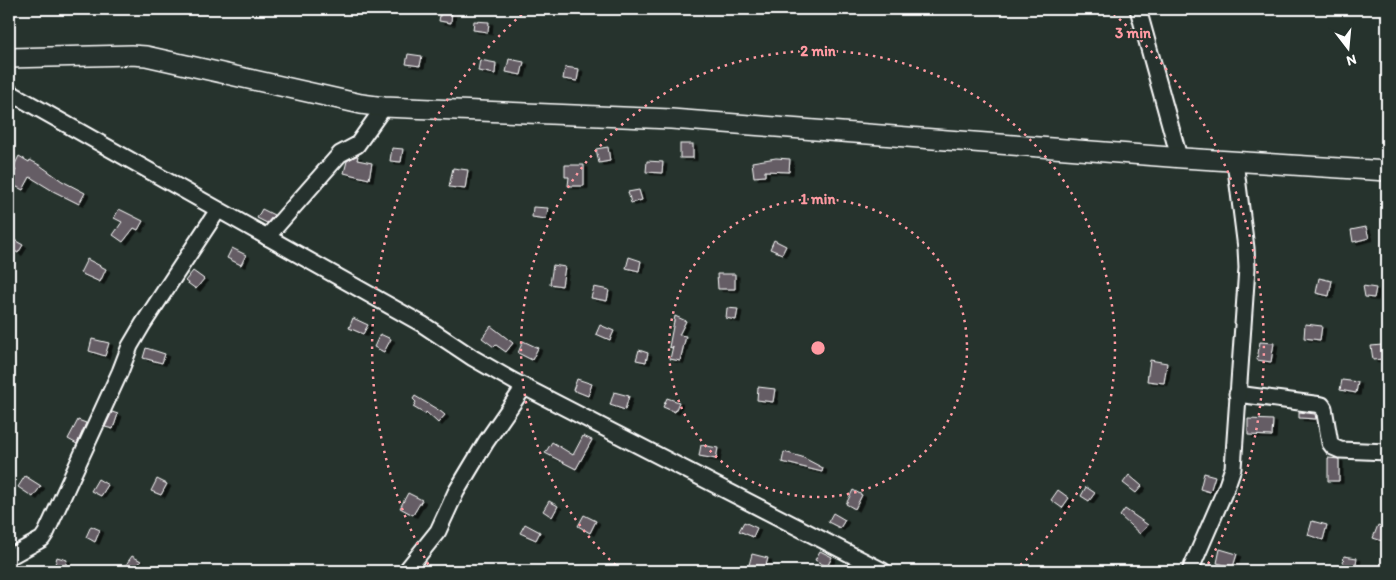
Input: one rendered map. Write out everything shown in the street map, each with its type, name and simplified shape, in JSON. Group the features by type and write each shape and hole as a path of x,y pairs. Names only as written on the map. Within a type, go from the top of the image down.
{"street":[{"path":"1138,9 1179,157"},
{"path":"9,58 146,56 345,101 384,107 671,119 1387,171"},
{"path":"9,92 422,324 473,358 524,387 883,571"},
{"path":"267,237 340,154 357,145 384,107"},
{"path":"1190,571 1226,488 1232,468 1247,268 1235,161"},
{"path":"9,557 42,539 46,533 130,346 218,210"},
{"path":"406,571 438,531 456,492 486,442 524,387"},
{"path":"1237,394 1322,405 1330,443 1333,447 1340,450 1387,452"}],"building":[{"path":"441,9 452,10 451,23 439,21"},
{"path":"474,21 489,22 488,32 473,30"},
{"path":"408,54 422,56 420,66 406,64"},
{"path":"509,59 524,62 521,75 506,72"},
{"path":"480,60 496,63 495,74 478,71"},
{"path":"565,67 579,69 577,81 563,79"},
{"path":"680,144 693,144 693,158 680,158"},
{"path":"608,147 610,161 599,163 596,149"},
{"path":"392,148 403,149 401,162 390,161"},
{"path":"19,156 41,166 62,181 85,193 79,204 30,177 23,190 9,183 16,170 13,168"},
{"path":"358,156 357,160 372,163 369,179 344,173 347,161"},
{"path":"776,158 790,159 789,172 765,171 765,176 754,177 752,162"},
{"path":"647,161 663,162 662,173 646,172"},
{"path":"565,165 584,165 584,186 568,186 569,177 565,177"},
{"path":"453,168 468,170 465,189 449,187"},
{"path":"639,190 642,200 631,203 628,192"},
{"path":"533,207 548,208 546,219 532,217"},
{"path":"119,209 143,221 138,230 134,228 123,242 113,235 122,222 114,218"},
{"path":"262,209 274,215 267,223 257,218"},
{"path":"1366,227 1369,238 1353,242 1351,230"},
{"path":"9,237 23,245 18,253 9,248"},
{"path":"774,240 786,246 782,254 770,249"},
{"path":"232,248 246,255 241,265 227,258"},
{"path":"629,257 641,261 639,271 626,268"},
{"path":"87,259 106,269 100,282 80,273"},
{"path":"553,265 565,267 562,286 550,284"},
{"path":"193,271 204,279 196,289 185,281"},
{"path":"717,274 735,274 735,289 718,289"},
{"path":"1319,278 1332,281 1329,296 1316,293"},
{"path":"1363,286 1376,288 1374,298 1365,297"},
{"path":"594,287 609,290 607,301 591,298"},
{"path":"727,308 738,309 736,320 726,318"},
{"path":"675,316 686,321 679,335 686,336 680,361 670,359 673,346 672,348 669,347"},
{"path":"353,318 368,325 363,334 349,328"},
{"path":"1305,324 1322,326 1320,340 1304,338"},
{"path":"600,325 614,331 610,340 596,334"},
{"path":"491,326 513,343 506,352 496,345 494,347 482,338"},
{"path":"380,334 391,339 384,352 374,347"},
{"path":"92,339 109,343 105,356 89,351"},
{"path":"523,341 538,348 532,360 518,353"},
{"path":"1260,342 1274,343 1271,362 1257,360"},
{"path":"1382,345 1383,359 1373,360 1371,346"},
{"path":"146,348 165,354 162,363 143,358"},
{"path":"639,350 648,353 646,362 636,360"},
{"path":"1150,360 1167,363 1164,383 1147,381"},
{"path":"577,379 592,384 588,396 573,390"},
{"path":"1342,380 1358,382 1356,393 1340,390"},
{"path":"758,387 775,389 773,402 757,400"},
{"path":"614,392 629,396 625,410 610,405"},
{"path":"415,396 445,415 438,423 426,412 425,414 413,407 416,402 413,399"},
{"path":"667,398 679,402 675,412 663,407"},
{"path":"112,412 118,414 113,429 105,427"},
{"path":"1299,412 1315,414 1316,419 1299,418"},
{"path":"1248,419 1273,420 1272,436 1248,435"},
{"path":"78,420 86,423 77,444 68,439"},
{"path":"583,436 592,440 576,469 545,453 552,442 573,455"},
{"path":"701,445 718,448 716,459 699,456"},
{"path":"784,452 802,457 823,468 822,472 782,462"},
{"path":"1328,458 1339,459 1339,481 1328,481"},
{"path":"1204,473 1215,476 1210,492 1200,489"},
{"path":"1129,475 1142,486 1136,493 1123,483"},
{"path":"25,476 41,486 33,497 18,487"},
{"path":"98,479 108,485 101,496 91,491"},
{"path":"157,479 167,484 161,495 151,491"},
{"path":"1086,487 1095,493 1089,501 1081,496"},
{"path":"853,490 862,495 855,509 846,504"},
{"path":"1058,490 1069,498 1062,508 1051,500"},
{"path":"408,493 422,500 413,515 400,508"},
{"path":"549,501 558,506 552,517 543,511"},
{"path":"1125,509 1148,525 1140,534 1120,516"},
{"path":"833,513 845,520 840,528 828,522"},
{"path":"584,515 596,521 590,533 578,526"},
{"path":"1312,521 1327,525 1323,540 1308,535"},
{"path":"744,522 757,528 753,537 739,531"},
{"path":"525,524 540,532 536,540 520,533"},
{"path":"1378,525 1387,528 1385,542 1373,538"},
{"path":"91,526 100,530 95,542 86,537"},
{"path":"1220,549 1237,554 1233,567 1217,563"},
{"path":"820,551 832,557 827,567 815,560"},
{"path":"752,554 768,558 765,569 749,565"},
{"path":"132,556 141,561 134,571 125,566"},
{"path":"1344,556 1357,558 1355,571 1342,570"},
{"path":"57,557 67,560 64,571 53,571"}]}
